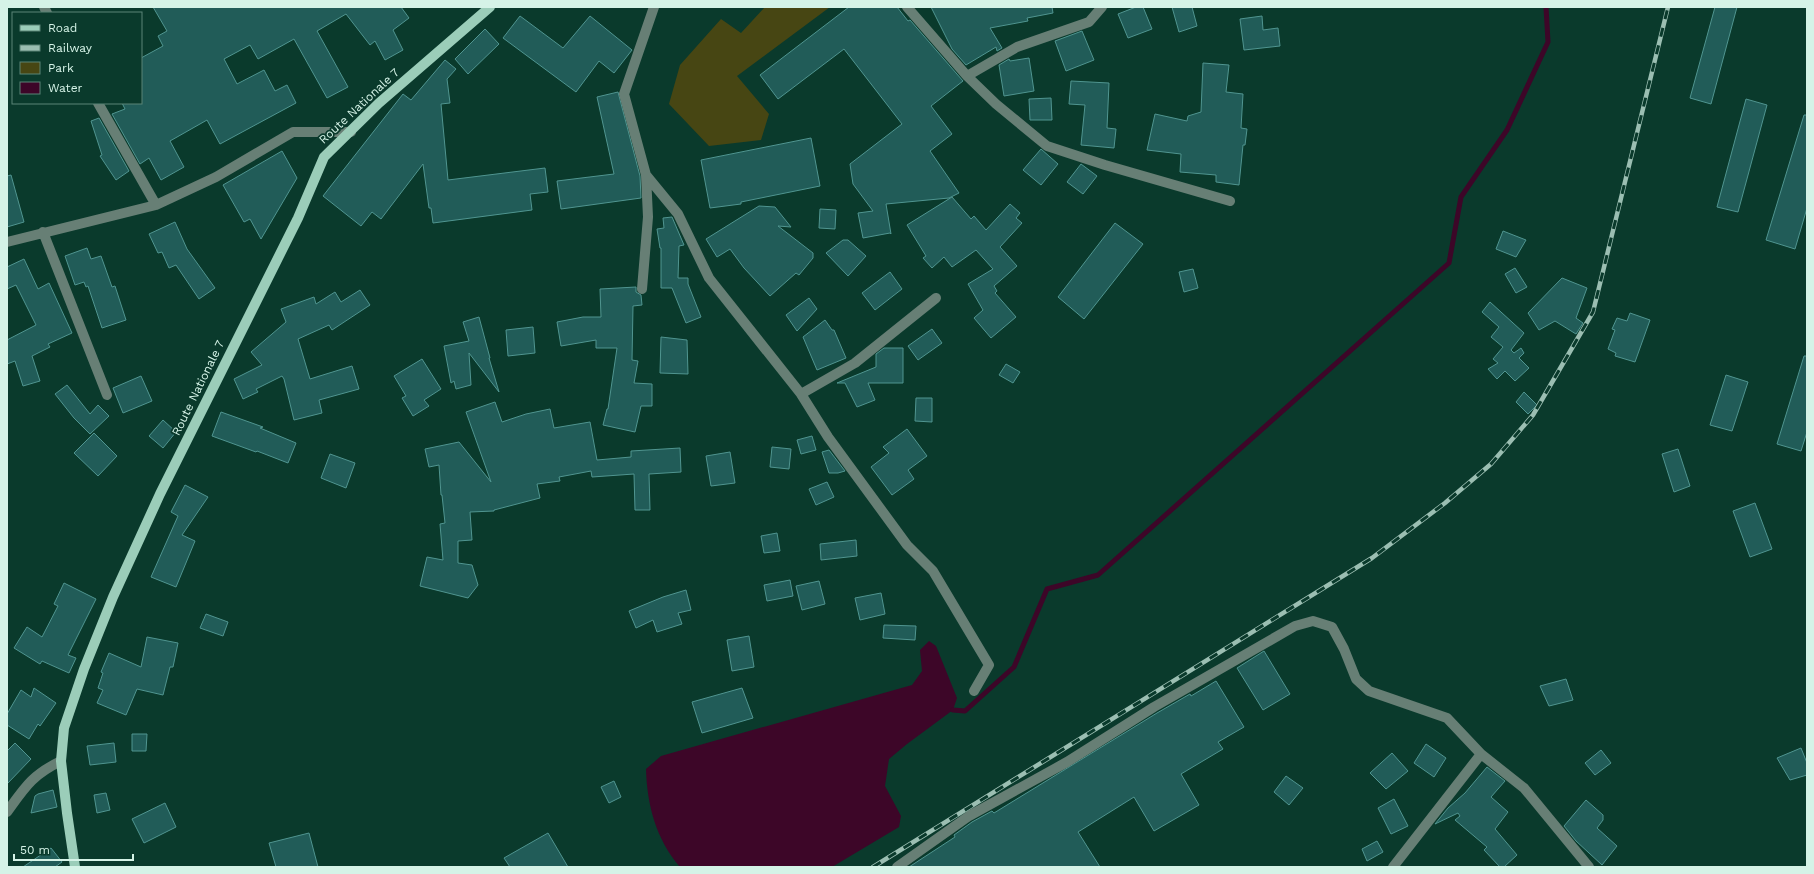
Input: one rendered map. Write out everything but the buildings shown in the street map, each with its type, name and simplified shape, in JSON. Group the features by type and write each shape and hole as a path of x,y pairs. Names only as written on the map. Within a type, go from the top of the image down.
{"main road":[{"name":"Route Nationale 7","path":"75,867 61,761 64,728 84,669 113,597 157,501 298,218 324,157 378,103 490,7"}],"street":[{"path":"642,289 648,217 646,175 624,94 654,7"},
{"path":"907,7 967,76 996,104 1046,146 1105,165 1230,201"},
{"path":"967,76 1017,47 1089,22 1102,7"},
{"path":"99,104 156,205"},
{"path":"7,242 156,205 216,178 293,132 350,132"},
{"path":"646,175 678,214 709,278 801,394 828,437 907,545 933,571 989,665 974,691"},
{"path":"43,232 107,395"},
{"path":"801,394 854,363 936,298"},
{"path":"897,867 969,816 1067,762 1154,708 1295,626 1313,621 1332,627 1344,649 1356,679 1369,691 1447,718 1481,754 1524,788 1589,867"},
{"path":"1393,867 1481,754"},
{"path":"7,812 26,785 42,770 61,761"}],"green space":[{"path":"765,7 830,7 737,76 769,114 761,140 709,146 669,104 680,65 721,19 741,33"}],"water":[{"path":"929,641 936,646 957,698 953,710 889,759 885,786 901,816 899,827 832,867 680,867 665,845 654,821 648,796 646,769 661,756 912,685 922,671 920,650"}],"waterway":[{"path":"953,710 965,711 1014,667 1047,589 1098,575 1449,263 1461,197 1507,130 1548,42 1546,7"}],"railway":[{"path":"873,867 1372,558 1445,503 1491,464 1533,415 1593,312 1668,7"}]}
